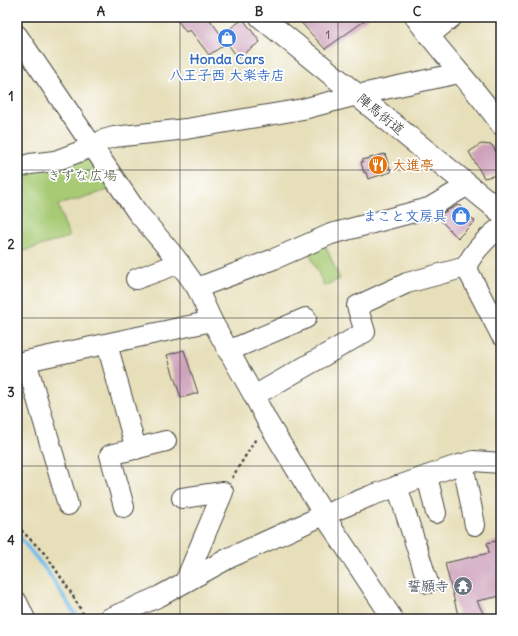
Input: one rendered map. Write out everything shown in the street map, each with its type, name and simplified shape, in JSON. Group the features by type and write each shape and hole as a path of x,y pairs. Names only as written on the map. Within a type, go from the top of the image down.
{"main road":[{"name":"陣馬街道","path":"261,17 501,212"}],"street":[{"path":"415,17 459,73 488,106 501,125"},
{"path":"429,36 452,17"},
{"path":"17,35 137,212 180,263 197,288 212,321 267,421 324,515 392,619"},
{"path":"17,168 30,164 55,161 92,147 103,140 114,137 186,129 304,110 357,95 459,73"},
{"path":"197,288 274,259 331,234 429,208 468,185"},
{"path":"254,396 365,332 358,306 407,283 466,266 469,260 484,243 501,227"},
{"path":"136,279 180,263"},
{"path":"466,266 501,335"},
{"path":"228,351 306,318"},
{"path":"68,505 22,362 212,321"},
{"path":"107,344 136,449"},
{"path":"124,506 110,455 166,441"},
{"path":"108,619 160,596 229,558 324,515 397,486 474,461 501,463"},
{"path":"463,464 475,525"},
{"path":"427,476 436,513"},
{"path":"397,486 428,583"},
{"path":"182,498 223,492"},
{"path":"185,582 223,492"},
{"path":"17,602 24,619"}],"path":[{"path":"223,492 267,421"},
{"path":"17,526 46,555 70,591 86,619"}],"green space":[{"name":"きずな広場","path":"92,147 119,187 58,205 69,237 17,253 17,172"},
{"path":"325,245 340,279 324,286 309,252"}],"building":[{"name":"Honda Cars 八王子西 大楽寺店","path":"175,17 208,17 221,35 243,19 260,42 238,58 227,43 209,55 190,30 186,32"},
{"path":"296,17 370,17 325,49"},
{"path":"481,144 492,145 501,160 501,174 484,178 469,152"},
{"path":"385,154 391,172 368,179 366,172 364,173 361,162 363,162 362,160"},
{"path":"459,205 475,221 458,238 441,221 445,218 441,214"},
{"path":"184,350 198,393 181,398 167,355"},
{"path":"501,540 501,596 477,601 486,619 459,619 445,563 489,553 487,543"}],"waterway":[{"path":"17,534 47,571 78,619"}],"place":[{"name":"Honda Cars 八王子西 大楽寺店","path":"227,38"},
{"name":"大進亭","path":"378,165"},
{"name":"まこと文房具","path":"461,216"},
{"name":"誓願寺","path":"463,586"}]}
